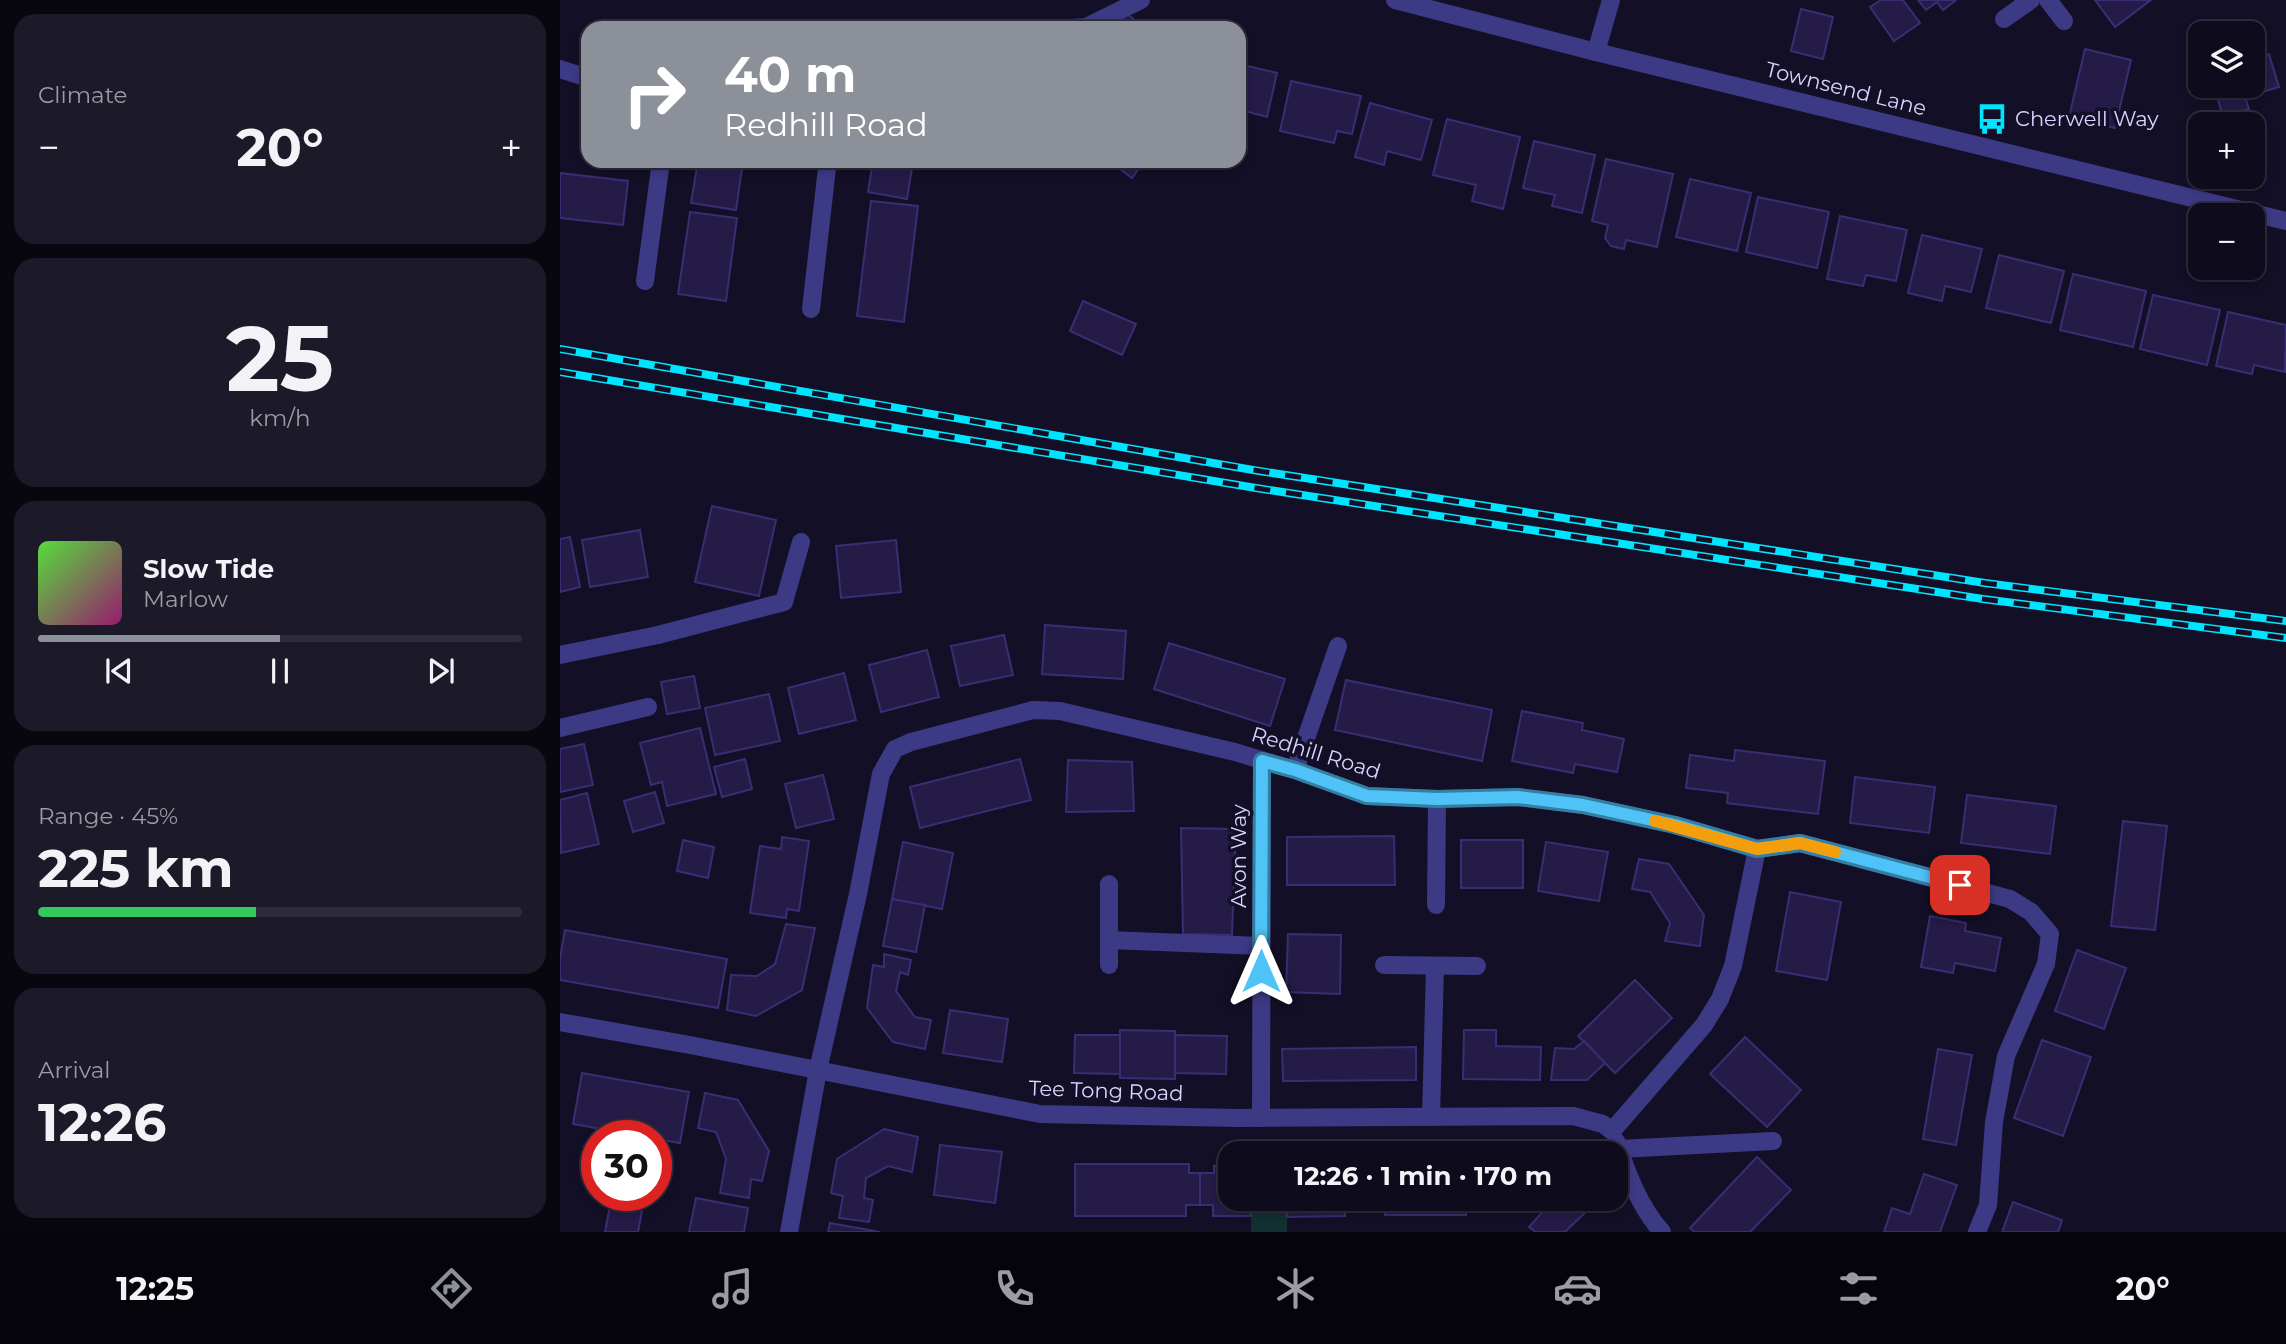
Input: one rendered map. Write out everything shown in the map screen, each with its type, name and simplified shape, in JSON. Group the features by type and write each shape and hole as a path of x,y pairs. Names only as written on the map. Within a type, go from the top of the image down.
{"street":[{"path":"1098,21 1141,0"},
{"name":"Townsend Lane","path":"1395,0 2286,221"},
{"path":"1596,51 1611,0"},
{"path":"2004,19 2031,0"},
{"path":"2048,0 2064,21"},
{"path":"562,73 581,77"},
{"path":"645,281 660,168"},
{"path":"811,309 827,168"},
{"path":"560,655 658,635 784,602 801,542"},
{"path":"1295,770 1338,646"},
{"path":"560,728 649,707"},
{"name":"Redhill Road","path":"789,1232 818,1070 858,894 881,774 895,749 911,742 1033,710 1060,711 1235,752 1367,796 1437,799 1518,797 1583,805 1675,825 1757,849 1800,843 2010,899 2031,912 2050,934 2046,964 2006,1056 1994,1122 1988,1205 1978,1232"},
{"name":"Avon Way","path":"1261,1118 1262,761"},
{"path":"1436,905 1437,799"},
{"path":"1616,1141 1612,1131 1704,1025 1720,999 1733,966 1757,849"},
{"path":"1108,884 1109,965"},
{"path":"1109,940 1262,946"},
{"path":"1384,965 1477,966"},
{"path":"1430,1117 1435,966"},
{"name":"Tee Tong Road","path":"560,1022 1040,1114 1261,1118 1573,1116 1603,1124 1612,1131"},
{"path":"1628,1149 1773,1141"},
{"path":"1628,1174 1648,1216 1662,1232"}],"green space":[{"path":"1251,1211 1287,1211 1287,1232 1251,1232"}],"building":[{"path":"1881,0 1903,0 1920,23 1894,41 1870,7"},
{"path":"1918,0 1956,0 1943,10 1937,2 1926,10"},
{"path":"2095,0 2151,0 2115,27"},
{"path":"1801,9 1833,17 1823,59 1791,51"},
{"path":"1126,13 1136,21 1120,21"},
{"path":"2085,49 2131,60 2115,128 2069,117"},
{"path":"2269,54 2279,87 2265,91 2265,55"},
{"path":"1246,66 1277,73 1267,117 1246,111"},
{"path":"1291,81 1361,96 1352,134 1337,131 1334,143 1280,131"},
{"path":"2217,98 2245,98 2249,109 2239,112 2222,112"},
{"path":"1370,103 1432,120 1421,160 1387,151 1384,165 1355,157"},
{"path":"1447,119 1520,137 1503,209 1472,201 1476,185 1433,175"},
{"path":"1534,141 1595,155 1582,213 1552,206 1555,195 1523,188"},
{"path":"1606,159 1673,174 1657,247 1626,240 1624,249 1611,246 1605,238 1608,225 1592,221"},
{"path":"697,168 742,168 736,210 691,203"},
{"path":"872,168 912,168 907,199 868,192"},
{"path":"1119,168 1139,168 1132,178"},
{"path":"560,173 628,181 623,225 560,218"},
{"path":"1690,179 1751,193 1737,251 1676,237"},
{"path":"1758,197 1829,212 1817,268 1746,252"},
{"path":"871,201 918,206 904,322 857,316"},
{"path":"690,212 737,218 726,301 678,294"},
{"path":"1840,216 1907,230 1896,281 1866,275 1863,286 1827,279"},
{"path":"1922,235 1982,249 1971,292 1945,286 1942,301 1908,293"},
{"path":"1999,255 2064,271 2051,323 1986,308"},
{"path":"2073,274 2146,291 2133,347 2060,330"},
{"path":"2153,295 2220,310 2207,365 2140,349"},
{"path":"1083,301 1136,324 1122,355 1070,331"},
{"path":"2228,312 2286,325 2285,372 2254,365 2252,374 2216,366"},
{"path":"712,506 776,520 759,596 695,582"},
{"path":"640,530 648,577 590,587 582,540"},
{"path":"570,537 580,587 560,592 560,539"},
{"path":"896,540 901,592 841,598 836,546"},
{"path":"1045,625 1126,631 1123,679 1042,674"},
{"path":"1004,635 1013,675 960,686 951,646"},
{"path":"1169,643 1285,679 1270,726 1154,689"},
{"path":"927,650 939,697 881,712 869,665"},
{"path":"844,673 856,720 799,734 788,688"},
{"path":"694,676 700,708 667,714 661,682"},
{"path":"1346,680 1492,710 1482,761 1335,730"},
{"path":"769,694 780,741 715,755 705,708"},
{"path":"1522,711 1583,723 1582,730 1624,739 1617,772 1575,764 1573,773 1512,761"},
{"path":"700,728 716,794 667,806 662,782 651,785 640,743"},
{"path":"584,744 593,785 560,792 560,749"},
{"path":"1735,750 1825,761 1818,814 1727,803 1728,793 1686,788 1690,755 1734,761"},
{"path":"745,759 752,789 722,797 714,767"},
{"path":"1020,759 1031,800 920,828 910,787"},
{"path":"1068,760 1132,762 1134,811 1066,812"},
{"path":"823,775 834,819 796,828 785,784"},
{"path":"1855,777 1935,787 1929,833 1850,823"},
{"path":"655,792 664,823 633,832 624,801"},
{"path":"587,793 599,844 561,853 560,800"},
{"path":"1967,795 2056,806 2050,854 1961,843"},
{"path":"2123,821 2167,826 2155,930 2111,926"},
{"path":"1181,828 1236,829 1232,935 1183,934"},
{"path":"1394,836 1395,885 1287,885 1287,837"},
{"path":"782,837 809,841 799,911 787,909 786,918 750,913 760,846 781,849"},
{"path":"683,840 714,847 708,878 677,871"},
{"path":"1461,840 1523,840 1523,888 1461,888"},
{"path":"903,842 953,853 942,909 892,899"},
{"path":"1546,842 1608,852 1599,901 1538,891"},
{"path":"1639,859 1669,864 1704,915 1700,946 1665,941 1670,923 1650,892 1632,889"},
{"path":"1790,892 1841,902 1827,980 1776,971"},
{"path":"892,899 925,905 916,952 883,946"},
{"path":"1930,916 1966,923 1965,931 2001,938 1995,971 1955,963 1953,973 1921,967"},
{"path":"786,924 815,928 802,990 756,1016 727,1010 731,975 757,976 775,964"},
{"path":"565,930 727,959 718,1008 560,980 560,958"},
{"path":"1288,934 1341,935 1340,994 1286,992"},
{"path":"2077,950 2126,968 2104,1029 2055,1011"},
{"path":"884,954 911,960 908,975 900,972 896,991 915,1017 931,1020 925,1049 893,1042 867,1008 873,965 884,967"},
{"path":"1635,980 1672,1018 1615,1073 1578,1036"},
{"path":"950,1010 1008,1019 1002,1062 943,1053"},
{"path":"1120,1030 1175,1031 1175,1079 1120,1078"},
{"path":"1464,1030 1496,1030 1496,1046 1541,1047 1540,1080 1463,1079"},
{"path":"1075,1035 1120,1035 1120,1074 1074,1073"},
{"path":"1175,1035 1227,1036 1226,1074 1175,1073"},
{"path":"1745,1037 1801,1090 1767,1127 1710,1074"},
{"path":"2042,1040 2091,1057 2063,1136 2014,1118"},
{"path":"1584,1041 1605,1063 1587,1080 1551,1080 1555,1048 1574,1049"},
{"path":"1416,1047 1416,1080 1283,1081 1282,1049"},
{"path":"1938,1049 1972,1055 1956,1145 1923,1139"},
{"path":"582,1073 689,1092 680,1143 672,1142 672,1120 581,1120 581,1125 573,1124"},
{"path":"705,1093 738,1100 769,1151 762,1181 751,1179 749,1198 720,1193 726,1159 716,1132 698,1128"},
{"path":"884,1129 918,1137 912,1172 888,1166 866,1178 864,1198 873,1200 869,1222 839,1218 843,1196 831,1193 837,1159"},
{"path":"940,1145 1002,1152 995,1203 934,1195"},
{"path":"1757,1157 1791,1190 1750,1232 1694,1232 1690,1228"},
{"path":"1075,1164 1189,1164 1189,1173 1200,1173 1200,1205 1186,1205 1186,1216 1075,1216"},
{"path":"1214,1166 1218,1166 1218,1211 1251,1211 1251,1216 1213,1216 1213,1205 1200,1205 1200,1173 1214,1173"},
{"path":"1924,1174 1957,1185 1940,1232 1884,1232 1892,1208 1910,1214"},
{"path":"696,1198 748,1208 744,1232 689,1232"},
{"path":"2013,1202 2062,1220 2058,1232 2002,1232"},
{"path":"609,1211 642,1211 638,1232 605,1232"},
{"path":"1287,1211 1345,1211 1345,1216 1287,1217"},
{"path":"1385,1211 1466,1211 1466,1215 1385,1215"},
{"path":"1543,1211 1587,1211 1565,1232 1536,1232 1529,1227"},
{"path":"830,1223 880,1232 828,1232"}],"railway":[{"path":"560,349 1253,470 1985,583 2286,621"},
{"path":"560,372 1256,488 1983,599 2286,638"}],"slow traffic":[{"path":"1655,821 1757,849 1800,843 1835,852"}],"place":[{"name":"Cherwell Way","path":"1992,119"}],"route":[{"path":"1261,971 1262,761 1367,796 1399,799 1518,797 1583,805 1675,825 1757,849 1800,843 1960,885"}]}
